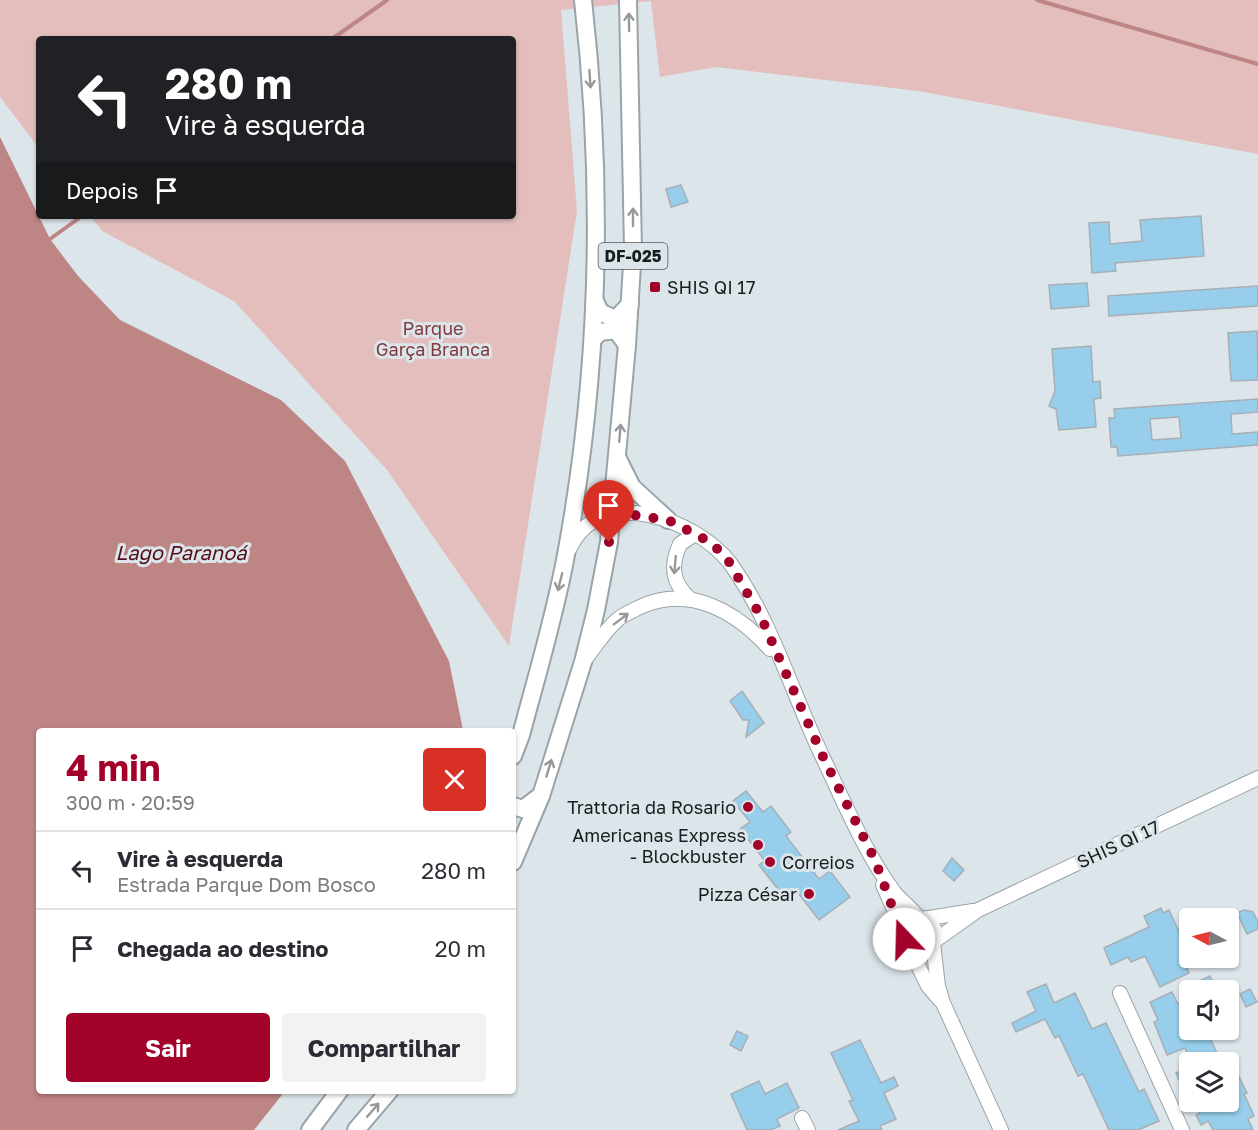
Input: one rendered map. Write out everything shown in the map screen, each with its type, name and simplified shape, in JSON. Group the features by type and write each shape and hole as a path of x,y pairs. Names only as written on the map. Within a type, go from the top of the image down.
{"main road":[{"name":"DF-025","path":"516,748 566,558 579,481 594,338 598,177 583,0"},
{"name":"DF-025","path":"516,855 541,795 583,663 596,610 612,512 630,304 633,204 628,0"},
{"path":"595,301 600,312 613,318 625,311 630,304"},
{"path":"594,338 600,332 616,330 627,345"},
{"path":"618,458 632,487 668,520"},
{"path":"516,757 521,735"},
{"path":"516,807 523,809 541,795"},
{"path":"310,1130 337,1094"},
{"path":"356,1130 387,1094"}],"street":[{"path":"566,558 580,530 596,518 612,512 668,520 712,543 729,562 760,615 824,759 875,860 895,893 921,919 934,928 933,943 938,986 943,1003 1001,1130"},
{"path":"695,534 680,544 674,568 674,579 678,588 690,599 729,613 750,627 780,660"},
{"path":"583,663 616,620 648,603 690,599"},
{"name":"SHIS QI 17","path":"933,943 978,910 1258,778"},
{"path":"875,860 888,898 928,986 943,1003"},
{"name":"SHIS QI 17","path":"921,919 978,910"},
{"path":"906,939 907,925 921,919"},
{"path":"906,939 921,950 933,943"},
{"path":"1120,993 1182,1130"}],"green space":[{"name":"Parque Garça Branca","path":"0,0 1258,0 1258,154 918,91 716,67 660,77 651,1 561,10 577,211 509,646 387,470 234,301 102,231 92,219 516,219 516,36 36,36 36,144 0,97"}],"water":[{"name":"Lago Paranoá","path":"0,137 36,210 36,219 40,219 50,239 78,276 120,320 281,400 345,461 449,661 463,728 36,728 36,1094 283,1094 254,1130 0,1130"}],"building":[{"path":"681,185 688,202 671,207 666,189"},
{"path":"1201,216 1204,256 1115,263 1116,271 1092,273 1089,223 1109,222 1110,244 1142,241 1140,220"},
{"path":"1087,283 1089,306 1051,309 1049,285"},
{"path":"1258,286 1258,306 1109,316 1108,296"},
{"path":"1257,331 1258,380 1231,381 1228,333"},
{"path":"1091,346 1093,382 1100,381 1101,398 1094,399 1096,427 1059,430 1056,409 1049,406 1055,391 1052,349"},
{"path":"1258,399 1258,412 1231,414 1232,434 1258,432 1258,445 1118,456 1117,447 1111,447 1109,418 1115,418 1114,409","holes":["1179,417 1181,438 1152,440 1150,419"]},
{"path":"742,691 764,723 746,737 749,720 743,720 730,701"},
{"path":"746,791 763,812 771,806 791,832 786,836 819,879 830,871 850,897 819,920 795,889 784,897 759,865 765,861 740,829 750,822 733,801"},
{"path":"952,858 964,870 954,881 943,871"},
{"path":"1161,908 1163,913 1169,910 1179,932 1179,968 1187,968 1189,973 1160,987 1145,956 1131,962 1128,957 1111,965 1104,948 1149,927 1144,916"},
{"path":"1244,910 1253,912 1258,922 1258,929 1247,934 1239,912"},
{"path":"1046,984 1054,1003 1075,993 1092,1029 1106,1023 1139,1092 1144,1089 1159,1121 1138,1130 1109,1130 1083,1074 1078,1076 1059,1036 1055,1038 1045,1019 1016,1032 1012,1023 1036,1011 1027,992"},
{"path":"1250,989 1257,1002 1246,1007 1240,994"},
{"path":"1172,992 1179,1004 1179,1040 1211,1040 1216,1052 1187,1052 1185,1048 1167,1055 1154,1022 1158,1020 1150,1002"},
{"path":"737,1031 748,1036 741,1051 730,1045"},
{"path":"860,1040 881,1083 894,1077 898,1086 884,1093 896,1119 880,1126 882,1130 838,1130 859,1121 849,1101 853,1100 831,1053"},
{"path":"1239,1077 1254,1116 1248,1119 1253,1130 1213,1130 1208,1121 1201,1125 1196,1115 1239,1112"},
{"path":"759,1081 765,1094 787,1083 799,1108 777,1119 780,1126 771,1130 747,1130 731,1094"}],"waterway":[{"path":"336,36 387,0"},
{"path":"1037,0 1258,64"},
{"path":"50,239 78,219"}],"place":[{"name":"SHIS QI 17","path":"655,287"},
{"name":"Trattoria da Rosario","path":"748,807"},
{"name":"Americanas Express - Blockbuster","path":"758,845"},
{"name":"Correios","path":"770,862"},
{"name":"Pizza César","path":"809,894"}],"route":[{"path":"609,542 612,512 655,517 668,520 712,543 729,562 760,615 824,759 875,860 888,898 904,933 904,939"}]}
